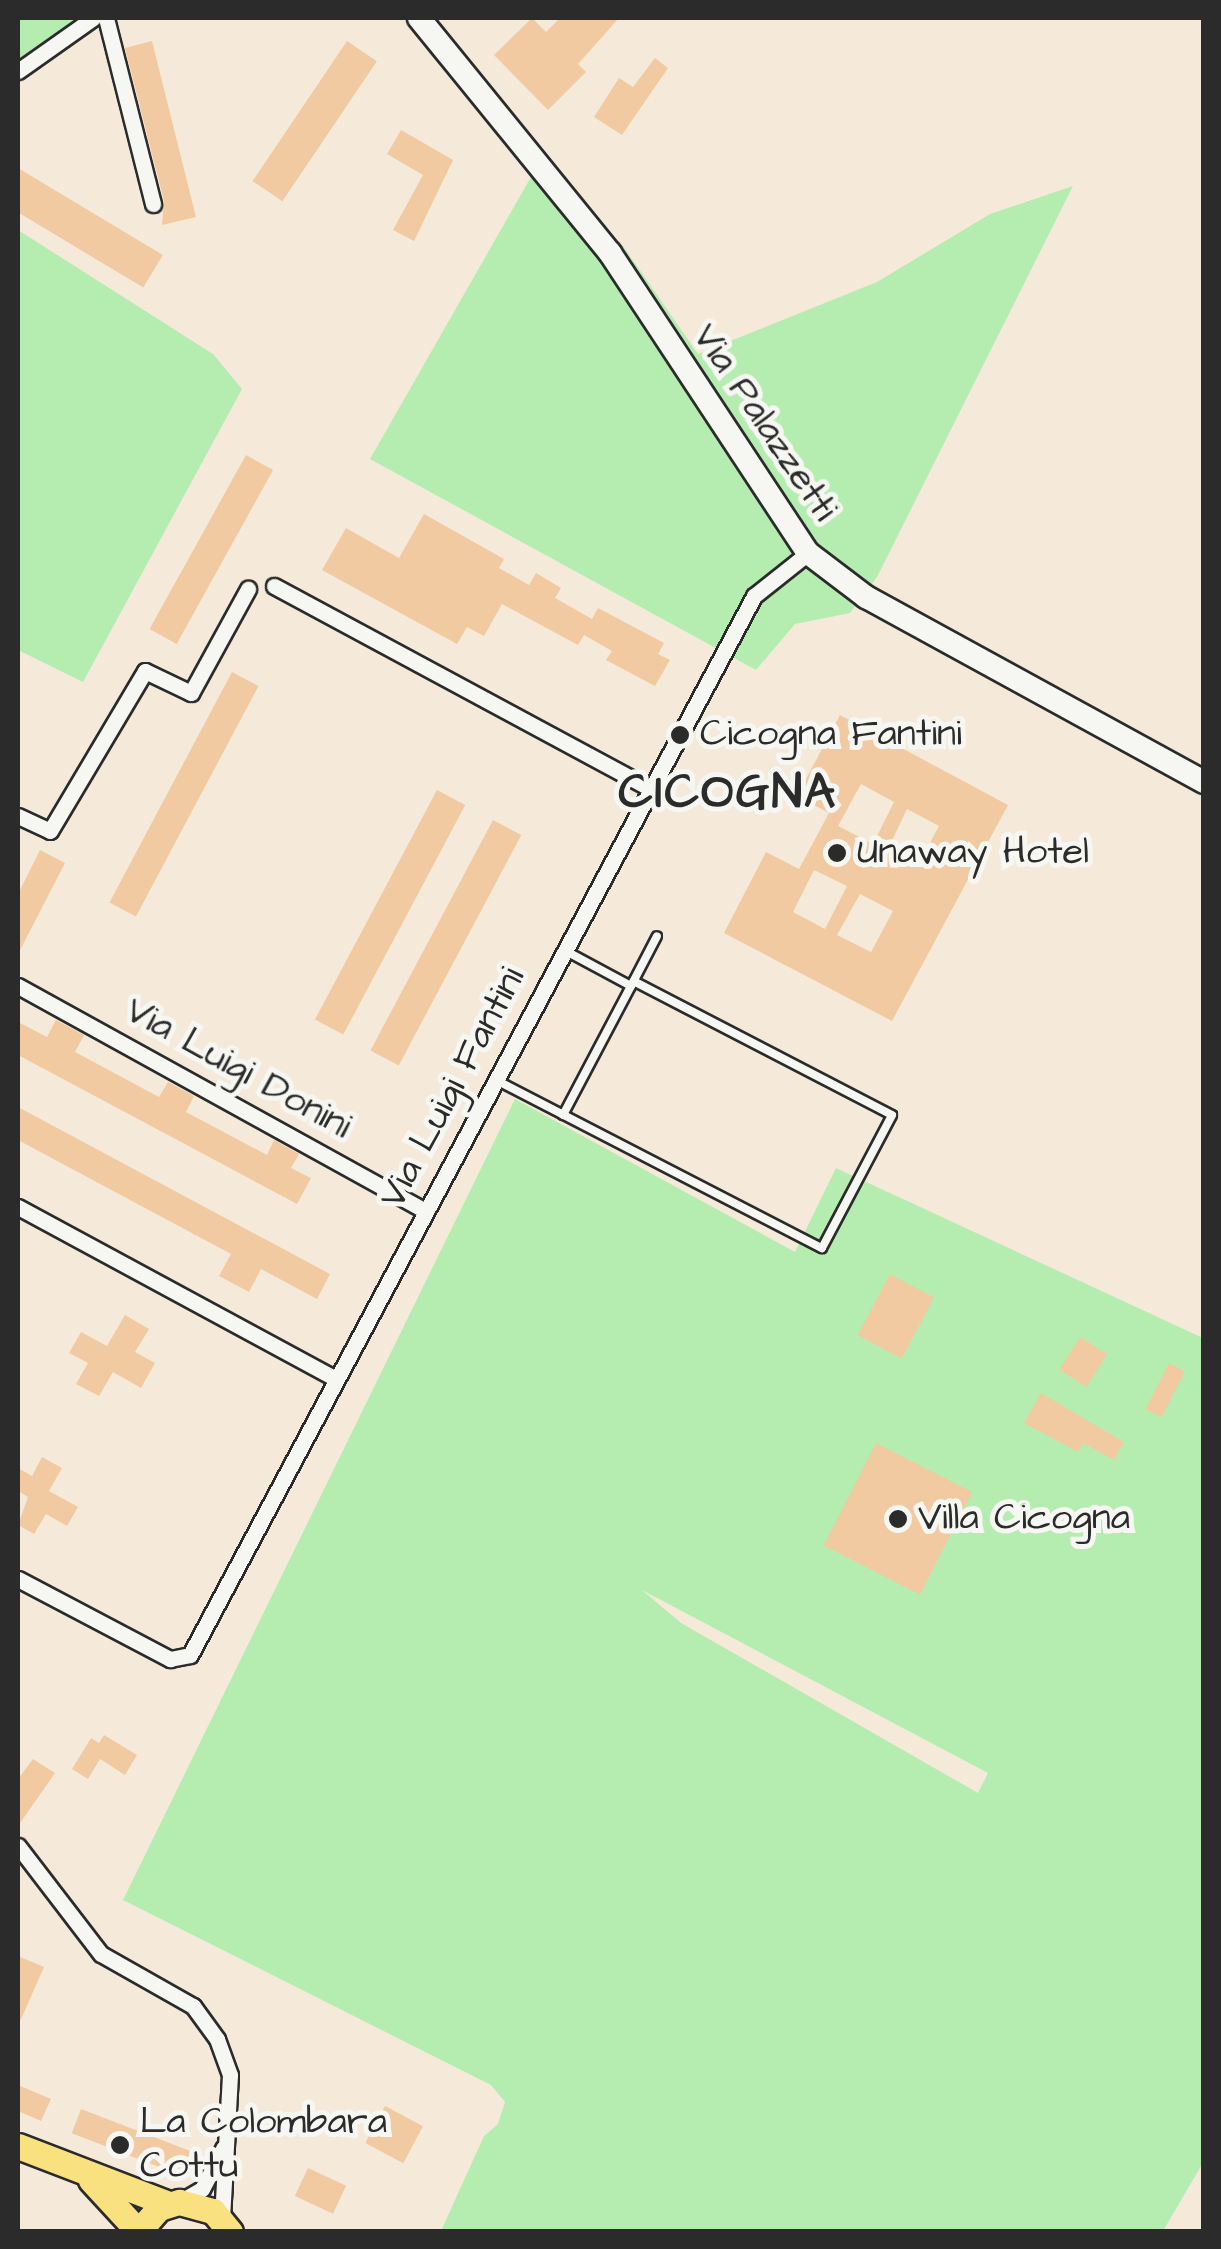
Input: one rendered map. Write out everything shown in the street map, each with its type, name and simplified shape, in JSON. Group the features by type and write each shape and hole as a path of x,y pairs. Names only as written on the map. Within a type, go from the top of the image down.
{"main road":[{"name":"Via Palazzetti","path":"419,18 610,253 808,554 866,597 1204,782"},
{"path":"18,2146 229,2227"},
{"path":"82,2172 138,2231 174,2203"}],"street":[{"path":"18,71 92,18"},
{"path":"106,18 153,204"},
{"name":"Via Luigi Fantini","path":"18,1579 170,1660 190,1655 334,1378 754,596 808,554"},
{"path":"274,586 651,789"},
{"path":"18,816 50,831 145,671 191,693 248,589"},
{"name":"Via Luigi Donini","path":"18,986 425,1210"},
{"path":"18,1207 334,1378"},
{"path":"18,1846 102,1954 193,2006 230,2076 229,2227"},
{"path":"174,2203 202,2188 229,2134"}],"lane":[{"path":"563,1114 657,936"},
{"path":"494,1079 822,1248 892,1115 564,950"}],"green space":[{"path":"18,18 93,18 18,80"},
{"path":"539,163 623,246 698,354 877,282 990,214 1073,186 877,577 850,613 795,624 756,670 370,459"},
{"path":"18,230 213,354 242,389 83,682 18,650"},
{"path":"515,1099 795,1252 836,1168 1203,1338 1204,2161 1163,2231 441,2231 484,2136 498,2124 505,2102 491,2085 123,1900","holes":["642,1590 988,1773 978,1793 681,1623"]}],"building":[{"path":"532,18 546,32 560,18 619,18 578,64 586,72 548,110 494,55"},
{"path":"152,41 196,217 162,225 164,201 125,48"},
{"path":"347,41 377,61 282,201 252,181"},
{"path":"655,58 668,68 622,135 594,117 619,78 633,87"},
{"path":"401,130 453,160 414,241 393,230 423,175 387,154"},
{"path":"18,168 163,255 143,288 18,212"},
{"path":"246,455 273,470 177,644 150,629"},
{"path":"424,514 504,559 499,568 529,585 536,573 561,588 555,598 592,619 598,608 664,643 658,654 670,660 655,686 606,660 612,651 584,635 578,645 502,604 484,636 467,627 457,644 322,570 346,528 399,558"},
{"path":"232,672 258,686 136,917 109,902"},
{"path":"840,715 1008,805 892,1021 724,933 766,852 799,869 829,813 797,796","holes":["861,784 894,802 873,844 838,826","907,809 939,826 917,867 887,851","814,870 847,886 825,929 793,912","860,894 893,911 871,952 837,935"]},
{"path":"437,790 465,805 343,1035 315,1020"},
{"path":"493,820 521,835 399,1065 370,1050"},
{"path":"40,850 65,863 18,954 18,894"},
{"path":"56,1020 84,1035 75,1052 159,1097 168,1082 194,1096 186,1112 267,1155 274,1140 299,1154 291,1168 311,1178 297,1204 18,1055 18,1022 47,1037"},
{"path":"18,1107 330,1274 317,1299 261,1269 249,1292 219,1276 231,1254 18,1140"},
{"path":"890,1274 934,1297 902,1358 858,1335"},
{"path":"125,1315 149,1329 135,1352 155,1363 141,1388 113,1372 99,1396 76,1384 88,1363 69,1353 81,1332 107,1346"},
{"path":"1080,1337 1107,1354 1086,1387 1059,1370"},
{"path":"1169,1363 1185,1371 1161,1418 1145,1409"},
{"path":"1041,1393 1124,1442 1114,1460 1083,1443 1078,1452 1024,1423"},
{"name":"Villa Cicogna","path":"876,1443 972,1492 920,1594 824,1545"},
{"path":"42,1457 62,1468 49,1491 78,1507 67,1526 46,1514 34,1534 18,1525 28,1497 18,1491 18,1468 32,1476"},
{"path":"104,1735 137,1755 125,1775 100,1759 88,1779 72,1769 91,1738 99,1743"},
{"path":"33,1759 55,1773 18,1826 18,1779"},
{"path":"18,1956 44,1967 18,2026"},
{"path":"18,2085 51,2099 41,2121 18,2111"},
{"path":"385,2106 423,2126 403,2163 365,2143"},
{"path":"81,2109 190,2151 181,2175 72,2133"},
{"path":"308,2168 346,2186 333,2214 295,2196"}],"place":[{"name":"Cicogna Fantini","path":"680,735"},
{"name":"Unaway Hotel","path":"837,853"},
{"name":"Villa Cicogna","path":"898,1519"},
{"name":"La Colombara Cottu","path":"120,2145"}],"district":[{"name":"CICOGNA","path":"728,794"}]}
